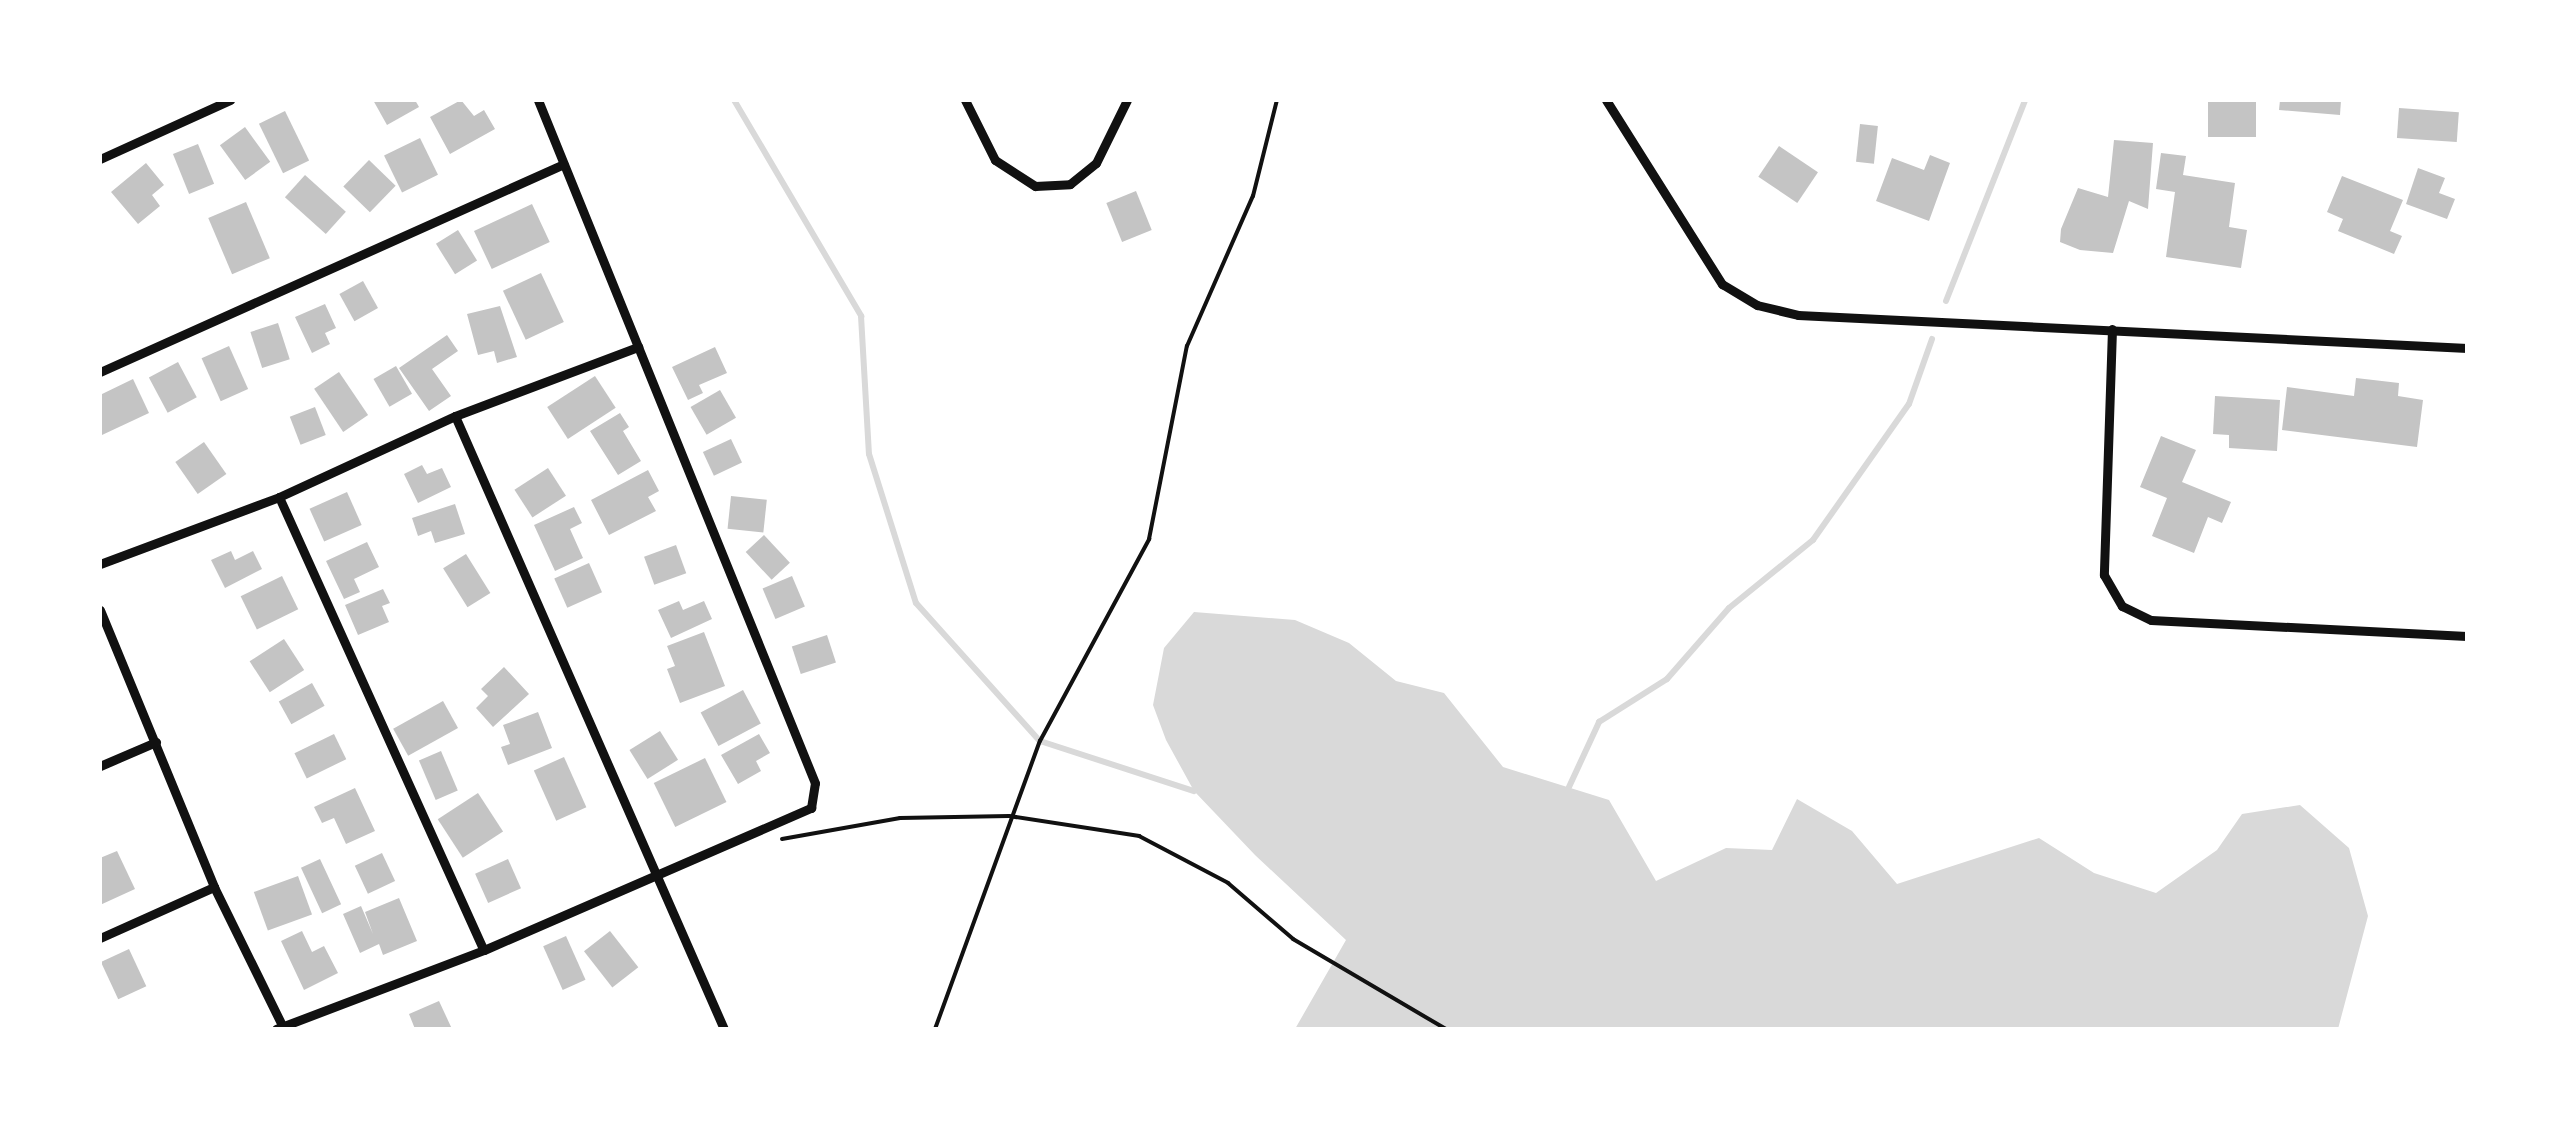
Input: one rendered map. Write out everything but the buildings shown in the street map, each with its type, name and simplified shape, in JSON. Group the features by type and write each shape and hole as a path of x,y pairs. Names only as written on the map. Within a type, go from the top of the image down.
{"street":[{"path":"100,159 230,100"},
{"path":"100,610 214,887 280,1028 484,950 811,808 815,784 538,100"},
{"path":"965,100 995,160 1035,186 1070,184 1096,163 1127,100"},
{"path":"1606,100 1722,284 1757,305 1798,315 2467,348"},
{"path":"100,372 564,164"},
{"path":"2112,329 2104,575 2122,606 2151,620 2467,636"},
{"path":"100,564 279,497 455,416 638,347"},
{"path":"455,416 724,1029"},
{"path":"279,497 484,950"},
{"path":"100,766 156,742"},
{"path":"100,938 214,887"}],"path":[{"path":"935,1029 1009,816 1040,741 1149,539 1187,346 1253,196 1277,100"},
{"path":"751,834 790,840 838,826 900,818 1009,816 1139,836 1228,883 1293,938 1446,1029"}],"shaded area":[{"path":"1194,612 1295,620 1349,643 1396,681 1444,693 1503,767 1609,800 1656,881 1726,848 1772,850 1797,799 1852,831 1897,884 2039,838 2094,873 2156,893 2217,850 2242,814 2300,805 2349,848 2368,916 2338,1029 1295,1029 1346,940 1255,855 1194,791 1166,740 1153,705 1164,648"}],"waterway":[{"path":"734,100 861,316 869,454 916,603 1040,741 1194,791"},
{"path":"1946,301 2025,100"},
{"path":"1569,787 1599,722 1667,679 1729,608 1813,540 1909,404 1932,339"}]}
